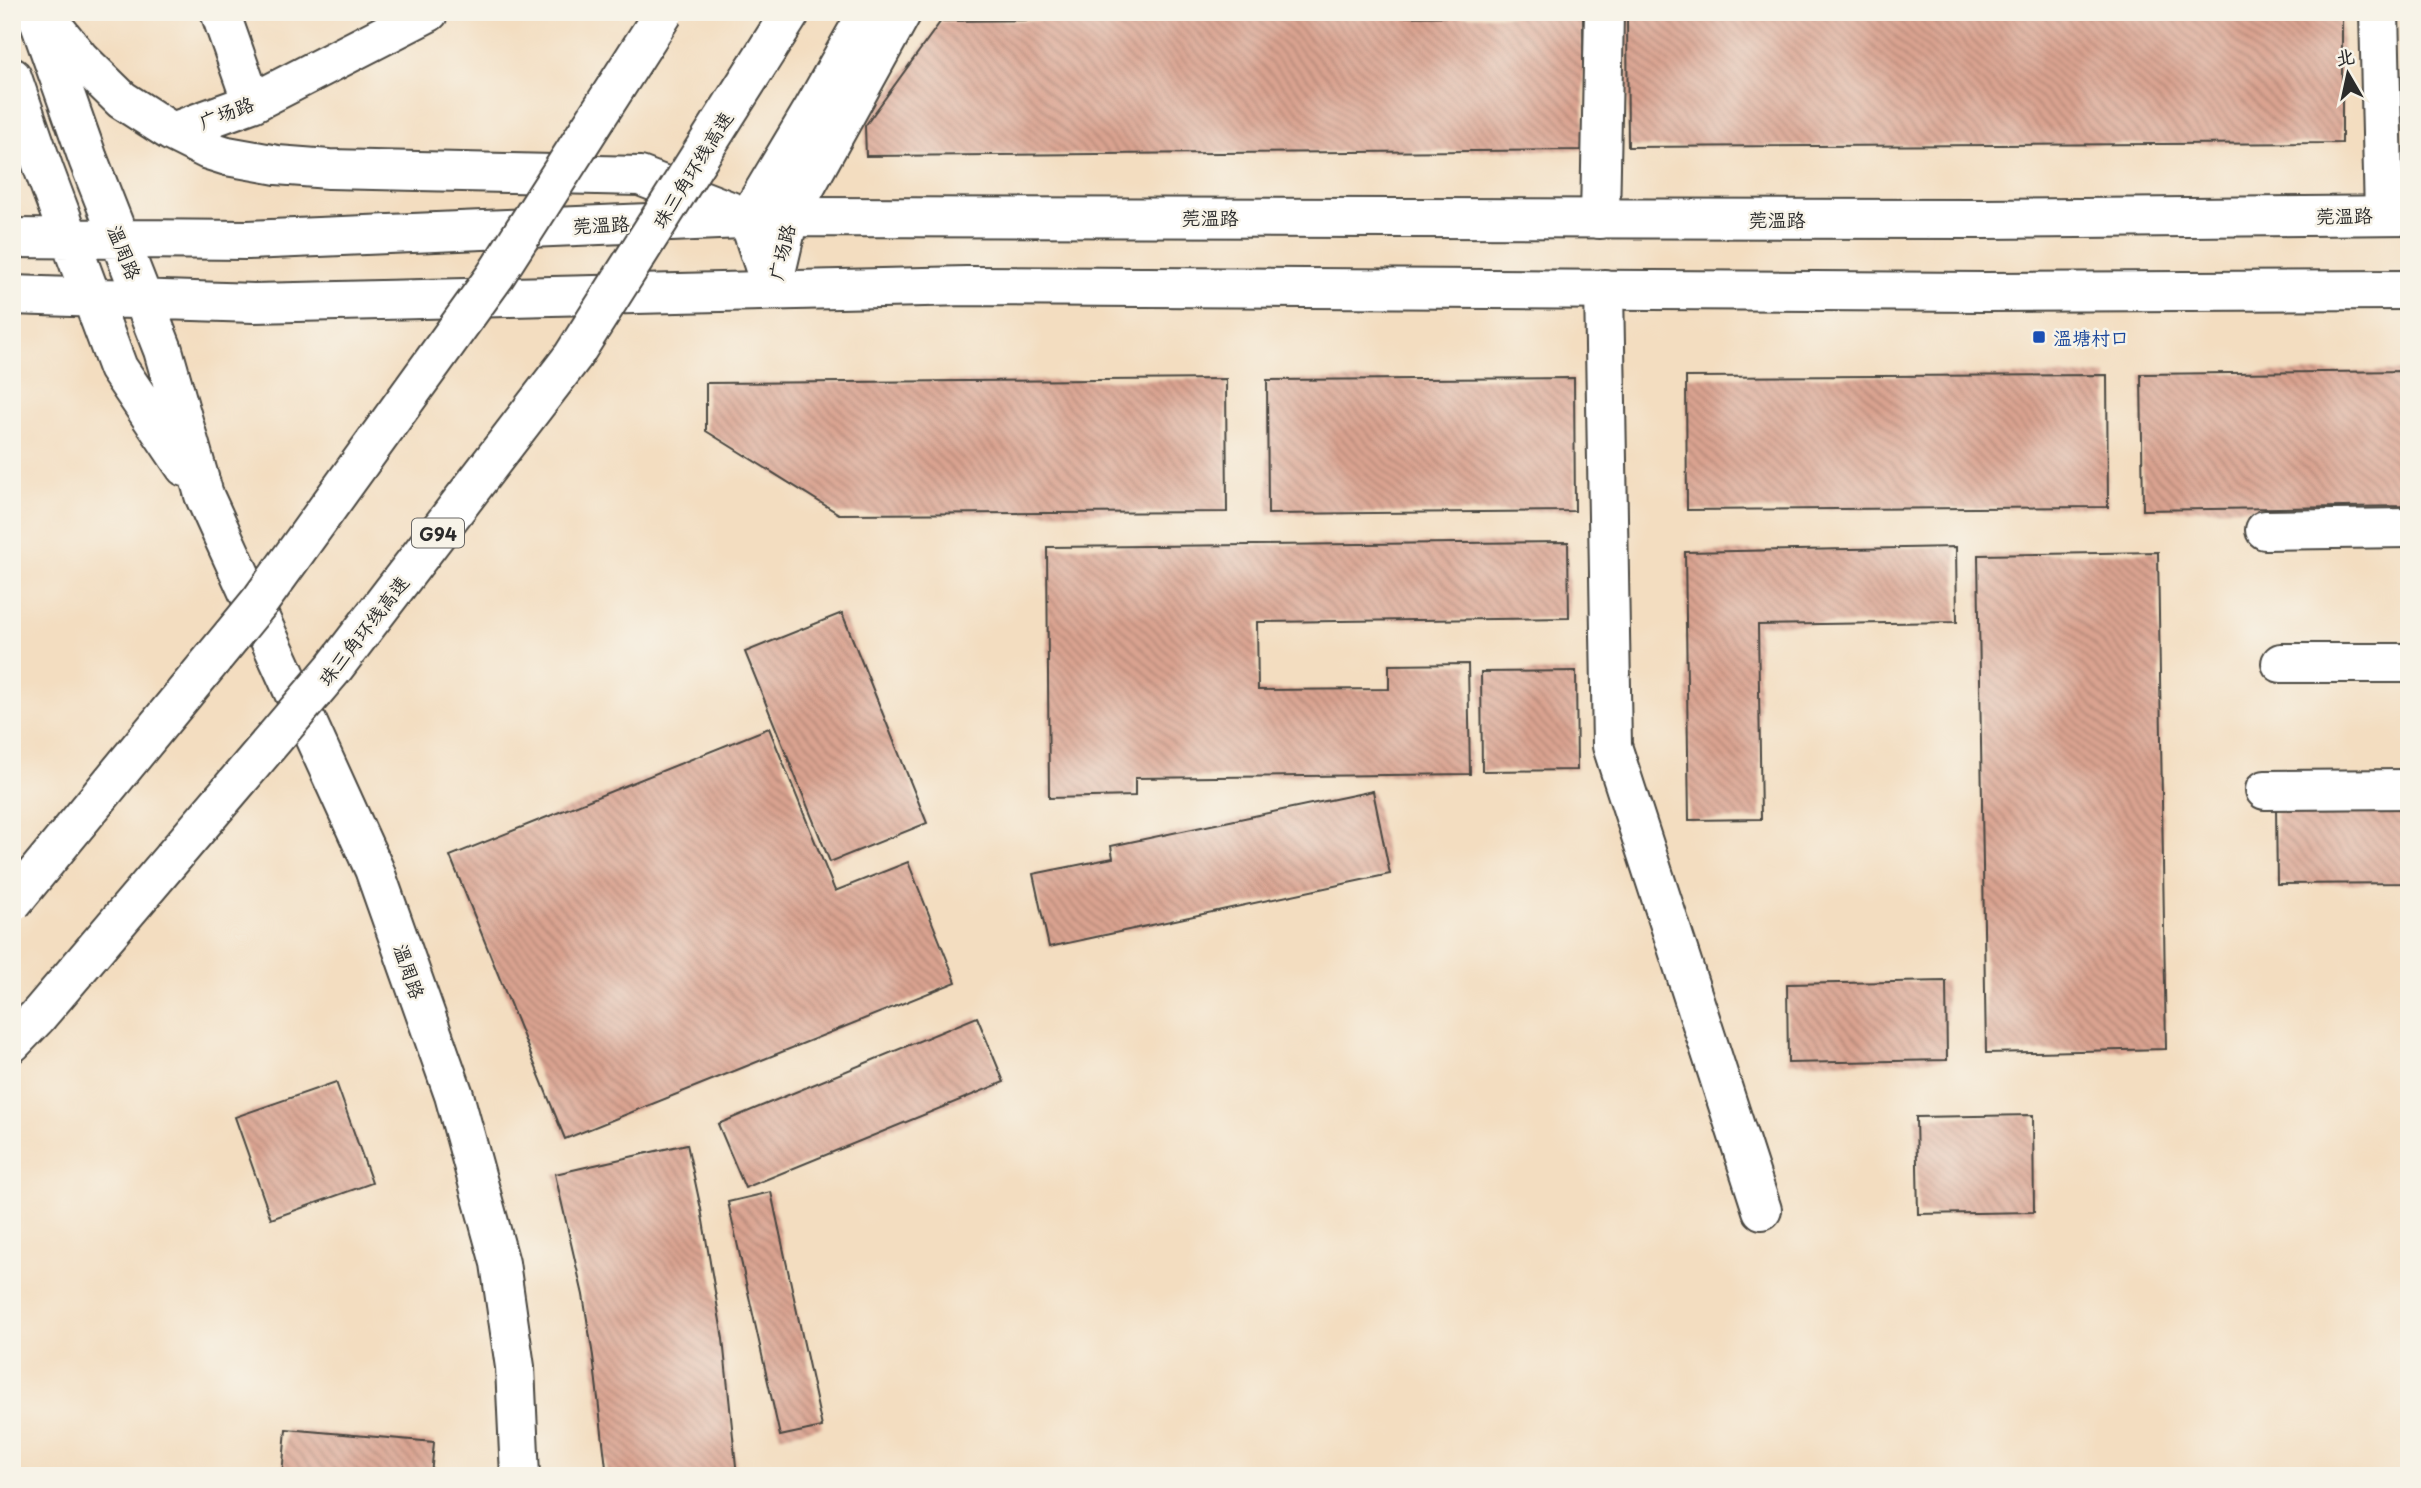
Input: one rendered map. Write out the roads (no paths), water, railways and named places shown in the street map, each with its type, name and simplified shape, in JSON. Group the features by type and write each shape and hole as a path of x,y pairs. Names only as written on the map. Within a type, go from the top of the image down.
{"main road":[{"name":"温周路","path":"37,12 88,159 163,350 204,495 374,869 454,1095 500,1263 515,1367 520,1476"},
{"path":"42,12 79,58 122,100 172,132 208,150 277,165 329,169 640,176 748,218"},
{"path":"220,12 252,103"},
{"name":"广场路","path":"172,132 252,103 429,12"},
{"path":"12,903 261,600 495,276 664,12"},
{"name":"珠三角环线高速","path":"24,1030 334,668 573,356 791,12"},
{"name":"广场路","path":"772,290 748,218 813,111 868,12"},
{"name":"广场路","path":"772,290 789,217 902,12"},
{"path":"1600,219 1604,12"},
{"path":"2379,12 2396,215"},
{"name":"温周路","path":"12,77 118,368 204,495"},
{"name":"莞温路","path":"12,238 248,240 789,217 1982,219 2396,215"},
{"path":"12,295 254,303 967,286 1984,292 2409,290"},
{"path":"1604,289 1612,746 1762,1210"},
{"path":"2264,530 2409,528"},
{"path":"2281,663 2409,663"},
{"path":"2266,790 2409,789"}],"place":[{"name":"温塘村口","path":"2039,337"}]}
